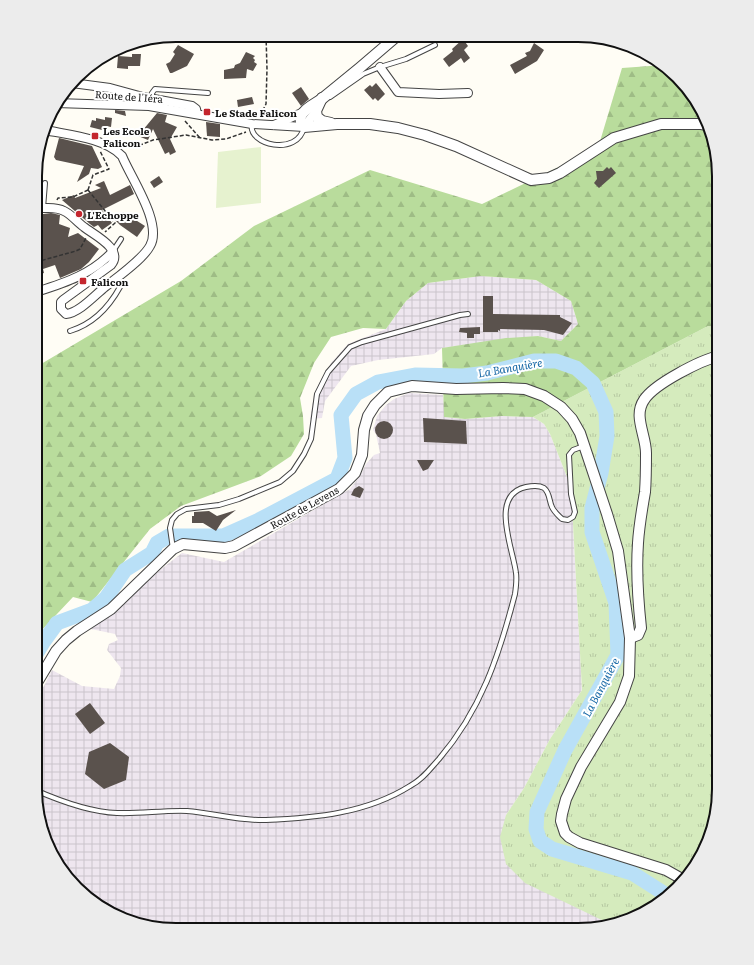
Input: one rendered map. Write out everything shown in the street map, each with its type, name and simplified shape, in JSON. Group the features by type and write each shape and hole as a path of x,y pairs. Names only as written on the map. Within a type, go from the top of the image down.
{"street":[{"path":"272,126 304,111 324,97 390,42"},
{"path":"380,67 398,92 439,94 468,93"},
{"path":"79,84 110,88 152,99 192,106 196,109 197,114"},
{"path":"304,127 316,114 324,97"},
{"name":"Route de l'Iéra","path":"64,103 149,106 197,114 252,128 272,126 304,127"},
{"path":"304,111 316,114 322,121 337,124"},
{"path":"304,111 300,118 304,127"},
{"path":"304,127 337,124 370,124 398,128 425,135 469,151 531,180 549,178 560,173 614,138 661,124 702,124"},
{"path":"42,210 57,208 66,211 84,227 99,237 113,251 114,259 111,265 61,302 61,309 66,314 75,312 116,278 144,254 150,247 153,240 153,225 151,217 122,156 111,147 98,142 50,131"},
{"path":"42,290 82,275 107,258 113,251"},
{"path":"630,638 638,634 641,628 637,565 638,542 645,490 646,444 640,422 640,410 644,400 652,391 684,371 712,357"},
{"name":"Route de Levens","path":"172,546 183,544 225,548 234,546 338,489 355,474 362,455 364,430 368,416 375,405 388,392 412,386 456,389 503,388 525,390 544,396 561,407 572,419 580,433 607,514 618,552 630,638 629,676 620,702 590,750 573,783 562,814 562,827 568,837 580,843 666,870 679,877"},
{"path":"42,674 56,651 66,640 111,609 172,546"}],"lane":[{"path":"324,97 335,95 363,74 406,59 435,45"},
{"path":"152,99 152,93 155,89 208,93"},
{"path":"252,128 256,137 261,140 277,145 288,145 299,138 304,127"},
{"path":"42,196 45,183"},
{"path":"113,251 121,239"},
{"path":"70,331 99,315 108,307 120,287 116,278"},
{"path":"172,546 170,528 172,520 177,514 186,509 219,505 239,500 280,482 293,471 304,454 311,439 317,394 328,372 350,347 362,342 468,314"},
{"path":"42,793 58,800 96,810 116,813 187,811 231,818 265,820 310,817 351,811 390,798 411,786 432,768 463,729 474,710 497,659 512,608 516,584 516,573 505,512 508,499 513,493 520,489 535,486 542,487 550,498 552,508 562,519 568,520 573,517 576,512 571,494 569,455 573,450 586,450"}],"path":[{"path":"260,118 266,104 266,42"},
{"path":"182,116 200,138"},
{"path":"120,144 133,148 153,140 186,135 212,140 226,139 252,128"},
{"path":"57,201 58,198 74,197 88,190 93,175 109,169 97,147 98,142"},
{"path":"88,190 115,223 99,237"},
{"path":"42,260 80,249 86,237"}],"shaded area":[{"path":"481,276 536,280 571,301 578,324 561,341 538,336 442,348 434,354 378,360 351,366 325,401 322,418 310,419 314,395 331,363 348,344 386,329 406,301 428,283"},
{"path":"409,393 443,395 445,417 465,419 502,416 533,417 544,424 550,434 571,487 582,690 550,739 524,788 506,815 602,920 587,923 167,923 133,916 117,909 88,890 75,877 60,856 52,840 47,824 43,806 42,789 42,688 52,670 82,686 114,689 120,676 121,668 107,650 109,644 118,640 115,634 91,629 98,622 114,613 160,570 182,553 224,562 350,489 360,476 366,464 374,455 380,453 376,434 373,430 377,416 386,405 394,399"}],"green space":[{"path":"653,66 666,75 679,88 694,109 702,125 711,159 712,176 712,326 708,326 533,417 502,416 465,419 444,417 442,348 506,338 538,336 561,341 578,324 571,301 536,280 481,276 428,283 406,301 386,329 363,328 331,337 314,363 300,398 304,434 291,456 261,476 181,506 150,529 92,602 73,597 42,630 42,363 181,281 254,226 370,170 482,204 598,148 622,68"},
{"path":"261,147 261,203 216,208 218,152"},
{"path":"708,326 712,326 712,798 709,815 705,832 698,848 679,877 666,890 645,905 629,913 602,920 525,883 506,864 500,837 506,815 524,788 550,739 582,690 571,487 550,434 544,424 533,417"}],"building":[{"path":"460,42 465,42 468,46 464,50 470,58 464,63 461,58 449,67 443,59 453,51 452,49"},
{"path":"534,43 544,50 537,61 515,74 510,65 527,56 525,53 530,51"},
{"path":"178,45 194,54 187,66 170,73 166,64 170,62 175,54 173,52"},
{"path":"246,52 255,56 253,58 255,60 254,62 257,64 253,71 247,69 246,78 224,79 224,70 234,68 235,65 240,63"},
{"path":"132,54 141,54 140,66 128,66 128,69 117,68 118,56 132,57"},
{"path":"376,83 385,94 378,101 375,98 373,100 364,90 370,85 372,87"},
{"path":"301,87 309,99 301,106 292,93"},
{"path":"252,97 254,104 238,107 237,100"},
{"path":"115,110 125,111 126,116 115,113"},
{"path":"157,113 167,115 165,122 177,127 170,139 176,152 170,155 169,152 165,154 153,129 148,140 138,136"},
{"path":"105,117 112,118 111,127 106,126 105,129 102,128 102,130 90,127 92,120 96,121 96,118 105,120"},
{"path":"206,122 220,124 220,137 207,136"},
{"path":"59,138 92,146 102,167 98,169 91,168 89,174 77,182 84,166 56,160 54,157"},
{"path":"607,167 609,169 611,167 616,173 599,188 594,183 597,179 596,171 603,171"},
{"path":"159,176 163,182 154,188 150,182"},
{"path":"104,181 110,195 130,185 134,194 102,210 112,223 102,230 98,225 94,227 90,224 62,200 74,195 75,198 101,188 95,185"},
{"path":"123,212 145,226 137,237 114,219"},
{"path":"51,213 60,215 59,224 70,228 68,237 78,233 99,249 89,262 81,269 60,278 55,265 43,269 44,273 42,274 42,214"},
{"path":"483,296 493,296 493,314 560,315 560,317 572,323 563,335 544,330 500,329 498,332 483,332"},
{"path":"480,327 480,334 474,334 474,338 467,338 467,333 459,332 460,328"},
{"path":"423,418 466,421 467,444 424,442"},
{"path":"384,421 390,424 393,430 390,436 384,439 378,436 375,430 378,424"},
{"path":"417,460 434,460 428,469 423,471"},
{"path":"359,486 364,489 360,498 351,495 354,489"},
{"path":"236,510 223,520 216,531 203,523 192,523 192,516 194,516 194,512 209,511 217,516"},
{"path":"90,703 105,723 90,734 75,714"},
{"path":"110,743 129,757 126,780 104,789 85,774 89,752"}],"waterway":[{"name":"La Banquière","path":"42,644 57,623 92,610 106,598 125,570 152,553 157,543 169,536 223,536 259,520 337,479 345,458 341,415 356,394 378,382 415,375 463,376 487,373 534,361 556,361 576,368 593,383 606,412 607,436 601,473 592,508 592,532 616,603 618,655 565,750 537,812 536,829 540,841 552,849 632,873 663,892"}],"place":[{"name":"Le Stade Falicon","path":"207,112"},
{"name":"Les Ecole Falicon","path":"95,136"},
{"name":"L'Echoppe","path":"79,214"},
{"name":"Falicon","path":"83,281"}]}
